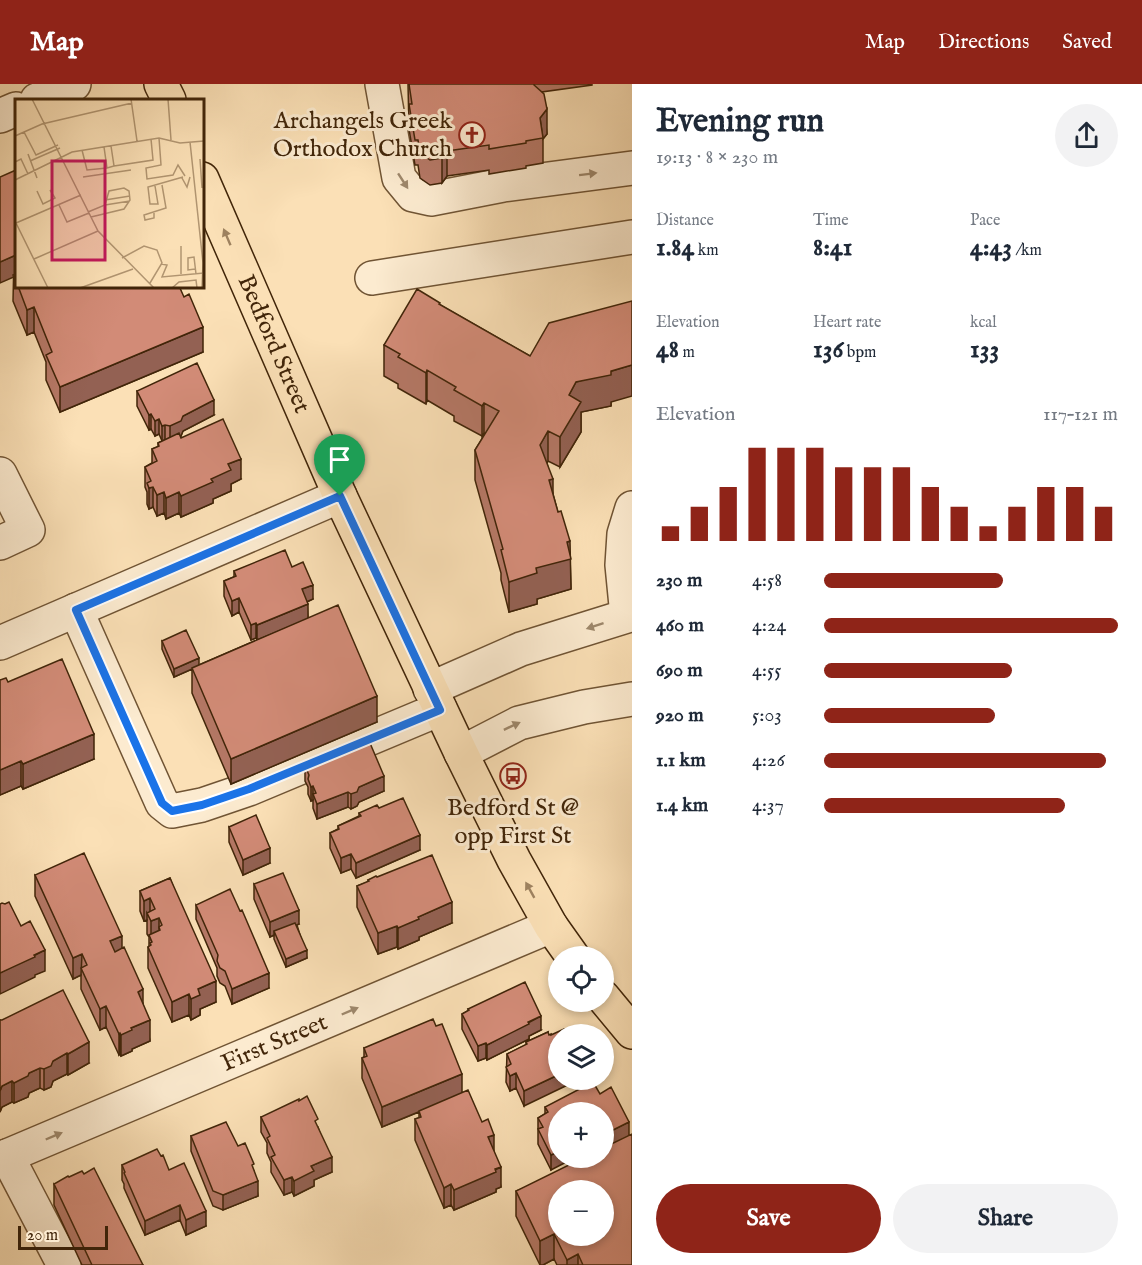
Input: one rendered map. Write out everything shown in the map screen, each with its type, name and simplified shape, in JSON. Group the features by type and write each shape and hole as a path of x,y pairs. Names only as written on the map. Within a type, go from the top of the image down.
{"main road":[{"path":"161,84 168,99"},
{"name":"Bedford Street","path":"204,184 340,496 460,753 514,860 551,927 565,946"},
{"path":"614,1010 632,1032"}],"street":[{"path":"39,99 74,84"},
{"path":"382,84 399,178 413,195 431,199 504,185 632,168"},
{"path":"0,117 15,110"},
{"path":"372,278 632,237"},
{"path":"0,474 28,530 0,543"},
{"path":"0,643 340,496"},
{"path":"76,610 162,803 172,811 202,805 249,789 435,699 521,649 629,615 624,534 632,508"},
{"path":"460,753 519,723 584,707 632,699"},
{"name":"First Street","path":"4,1157 551,927"},
{"path":"4,1157 64,1265"}],"building":[{"path":"409,84 534,84 544,94 547,109 540,118 543,138 489,149 489,145 447,151 442,158 430,160 420,153 418,140 415,140 409,104 412,104"},
{"path":"15,170 15,255 0,262 0,177"},
{"path":"19,288 180,288 184,297 189,294 203,327 60,387 46,355 52,352 34,307 27,310"},
{"path":"417,289 530,356 549,323 632,301 632,365 611,371 611,375 576,382 569,395 581,402 560,437 548,431 540,445 553,479 549,480 558,512 561,511 570,541 567,542 571,559 536,568 537,573 509,582 501,550 503,549 475,450 499,411 484,403 482,406 454,390 456,387 398,357 400,354 384,345"},
{"path":"197,363 214,400 183,416 181,421 170,426 162,426 159,419 155,421 151,414 149,415 137,391"},
{"path":"223,419 241,459 228,464 231,470 211,479 213,482 181,496 179,492 166,498 164,492 157,495 153,487 149,488 147,483 151,481 145,467 157,461 152,449 159,446 158,443 179,433 181,438"},
{"path":"285,550 292,567 303,562 313,585 302,589 308,604 257,625 256,623 251,625 239,598 232,601 224,581 236,576 234,571"},
{"path":"338,605 377,696 231,759 192,668"},
{"path":"186,630 199,658 174,669 162,641"},
{"path":"62,659 94,734 23,764 21,761 0,770 0,680 6,678 8,682"},
{"path":"367,736 384,776 359,787 357,792 351,794 348,792 317,804 313,794 316,793 313,786 311,787 305,766 349,747 348,745"},
{"path":"403,798 420,835 356,863 351,854 341,858 330,833 339,829 338,826 361,816 359,813"},
{"path":"256,815 270,848 243,860 229,827"},
{"path":"84,853 122,936 110,941 115,952 124,947 143,989 138,992 150,1020 121,1035 106,1006 100,1009 81,968 87,965 82,954 73,958 35,875"},
{"path":"432,855 452,902 398,928 397,926 378,933 357,886 376,876"},
{"path":"283,873 299,910 270,922 254,884"},
{"path":"170,878 216,981 198,989 200,995 191,999 189,994 172,1002 148,947 152,942 149,935 160,930 159,927 162,925 159,918 151,921 147,913 155,909 150,898 144,901 140,891"},
{"path":"230,889 240,911 242,910 269,973 232,989 225,971 220,968 217,961 218,955 196,905"},
{"path":"9,902 21,926 30,921 45,950 0,973 0,904"},
{"path":"295,923 307,950 286,959 274,931"},
{"path":"525,982 541,1016 487,1045 486,1043 478,1046 462,1014"},
{"path":"63,990 89,1042 53,1061 51,1066 40,1068 14,1083 12,1081 2,1086 0,1091 0,1020"},
{"path":"433,1019 436,1026 442,1024 462,1074 382,1107 362,1058 367,1056 364,1048"},
{"path":"548,1032 548,1080 524,1091 516,1073 510,1076 506,1067 511,1064 507,1054 527,1044 526,1042"},
{"path":"468,1090 482,1122 488,1119 494,1135 488,1137 501,1167 495,1169 496,1172 454,1190 451,1184 444,1188 415,1119 421,1117 419,1111"},
{"path":"578,1090 598,1090 600,1094 606,1090 613,1090 629,1122 614,1130 614,1102 555,1102"},
{"path":"307,1096 318,1119 315,1121 332,1157 311,1166 314,1171 294,1181 292,1177 284,1180 271,1157 275,1155 267,1138 270,1136 261,1117"},
{"path":"548,1112 548,1149 538,1129 543,1127 538,1118"},
{"path":"226,1122 238,1146 245,1143 258,1181 223,1195 213,1191 191,1136"},
{"path":"632,1134 632,1265 583,1265 578,1254 567,1260 560,1246 614,1246 614,1180 548,1180 548,1237 540,1241 516,1191 563,1168 614,1168 614,1143"},
{"path":"157,1149 161,1156 163,1155 169,1170 184,1163 206,1211 186,1220 180,1205 145,1221 122,1165"},
{"path":"94,1168 143,1265 92,1265 54,1184 68,1176 82,1171 84,1174"}],"place":[{"name":"Archangels Greek Orthodox Church","path":"472,135"},
{"name":"Bedford St @ opp First St","path":"513,776"}],"route":[{"path":"340,496 440,710 249,789 202,805 172,811 162,803 76,610 340,496"}]}
